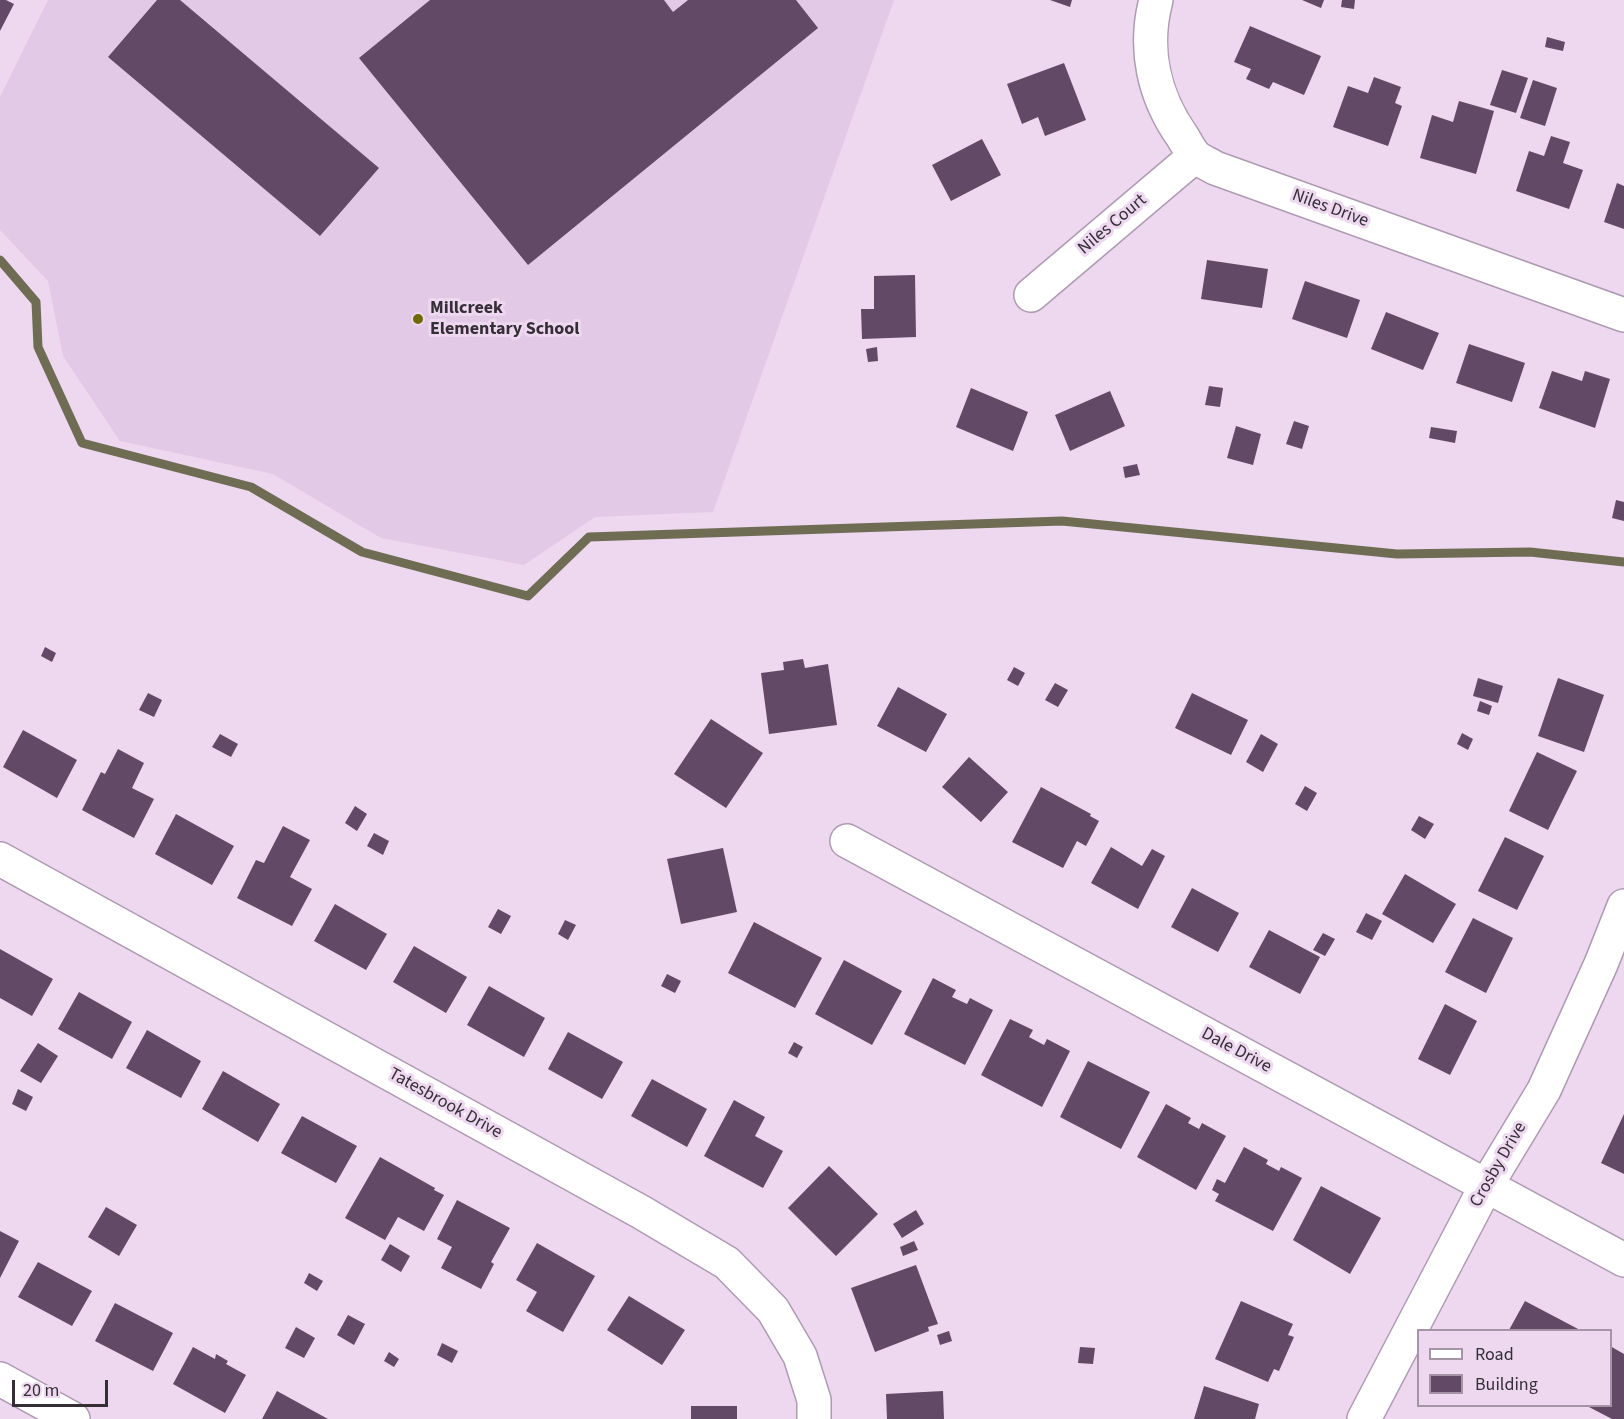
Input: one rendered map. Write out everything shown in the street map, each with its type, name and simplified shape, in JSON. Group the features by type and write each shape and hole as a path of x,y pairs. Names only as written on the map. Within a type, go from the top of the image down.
{"street":[{"name":"Niles Drive","path":"1156,0 1152,14 1150,49 1155,85 1173,123 1195,156 1215,168 1624,315"},
{"name":"Niles Court","path":"1031,295 1195,156"},
{"name":"Dale Drive","path":"848,841 1624,1260"},
{"name":"Tatesbrook Drive","path":"0,859 641,1212 727,1263 773,1310 800,1356 814,1400 814,1419"},
{"name":"Crosby Drive","path":"1364,1419 1486,1186 1544,1090 1601,964 1624,906"},
{"path":"0,1378 73,1419"}],"shaded area":[{"name":"Millcreek Elementary School","path":"48,0 894,0 713,512 595,517 524,565 381,538 273,474 120,441 63,356 48,281 0,230 0,97"}],"building":[{"path":"0,0 14,4 0,31"},
{"path":"157,0 180,0 379,168 320,236 108,57"},
{"path":"430,0 664,0 673,12 688,0 796,0 818,28 528,265 359,58"},
{"path":"1050,0 1072,0 1070,7"},
{"path":"1302,0 1324,0 1321,8"},
{"path":"1342,0 1355,0 1354,9 1341,7"},
{"path":"1250,26 1321,56 1304,95 1273,82 1269,89 1246,79 1251,69 1234,62"},
{"path":"1547,37 1565,42 1563,51 1545,47"},
{"path":"1064,63 1086,120 1045,136 1038,117 1022,124 1007,84"},
{"path":"1502,70 1528,78 1516,113 1490,105"},
{"path":"1374,77 1401,87 1395,103 1402,106 1388,146 1333,127 1348,86 1368,93"},
{"path":"1533,80 1557,88 1545,126 1520,118"},
{"path":"1459,101 1494,111 1476,174 1420,158 1432,115 1453,122"},
{"path":"1551,136 1570,142 1563,163 1583,170 1569,209 1516,191 1529,151 1544,156"},
{"path":"982,139 1001,175 951,201 932,165"},
{"path":"1617,183 1624,186 1624,229 1604,222"},
{"path":"1207,260 1268,269 1262,308 1201,299"},
{"path":"915,275 916,337 862,339 861,309 874,309 874,276"},
{"path":"1305,281 1360,300 1347,338 1292,319"},
{"path":"1386,312 1439,333 1423,370 1371,349"},
{"path":"1469,344 1525,363 1512,402 1456,383"},
{"path":"877,347 878,361 868,362 866,349"},
{"path":"1552,371 1582,381 1585,371 1610,379 1595,428 1539,408"},
{"path":"1209,386 1223,388 1220,407 1205,405"},
{"path":"971,388 1028,412 1013,451 956,427"},
{"path":"1110,391 1125,426 1070,451 1055,415"},
{"path":"1294,421 1309,426 1302,449 1286,444"},
{"path":"1236,426 1261,434 1253,465 1227,458"},
{"path":"1431,427 1457,431 1455,443 1429,438"},
{"path":"1137,464 1140,475 1125,478 1123,467"},
{"path":"1616,500 1624,502 1624,521 1612,518"},
{"path":"45,647 56,653 52,662 41,656"},
{"path":"803,659 805,668 828,664 837,725 769,734 761,673 784,670 783,662"},
{"path":"1014,667 1025,673 1018,686 1007,680"},
{"path":"1478,678 1503,686 1498,703 1473,696"},
{"path":"1558,678 1604,695 1584,752 1538,736"},
{"path":"1055,683 1068,690 1058,707 1045,700"},
{"path":"898,687 947,714 926,752 877,726"},
{"path":"148,693 162,700 154,717 139,710"},
{"path":"1192,693 1248,720 1231,755 1175,728"},
{"path":"1480,701 1492,706 1489,715 1477,711"},
{"path":"711,719 763,753 726,808 674,774"},
{"path":"23,730 77,760 57,798 3,767"},
{"path":"1462,733 1473,739 1468,750 1457,744"},
{"path":"220,734 238,744 231,757 212,747"},
{"path":"1261,734 1278,744 1263,772 1246,762"},
{"path":"118,749 144,763 132,788 154,799 134,838 82,810 101,772 105,774"},
{"path":"1537,752 1577,771 1548,830 1509,811"},
{"path":"969,757 1008,792 981,822 942,787"},
{"path":"1305,786 1317,793 1307,811 1295,804"},
{"path":"1041,787 1091,814 1090,816 1099,821 1086,846 1077,841 1063,868 1012,842"},
{"path":"355,806 367,814 357,831 345,823"},
{"path":"176,814 234,846 212,885 155,854"},
{"path":"1419,816 1434,824 1425,839 1411,830"},
{"path":"283,826 310,840 290,877 312,889 292,926 237,898 256,860 264,863"},
{"path":"374,833 389,841 383,855 367,846"},
{"path":"1505,837 1544,856 1517,910 1478,891"},
{"path":"1111,847 1142,866 1152,849 1165,856 1138,909 1091,883"},
{"path":"723,848 737,912 681,924 667,859"},
{"path":"1405,874 1456,904 1433,943 1382,914"},
{"path":"1192,888 1239,913 1218,952 1171,927"},
{"path":"335,904 387,934 366,970 314,941"},
{"path":"498,909 511,916 501,934 488,927"},
{"path":"1366,913 1382,921 1372,940 1356,932"},
{"path":"1473,918 1513,938 1486,993 1445,972"},
{"path":"565,920 576,925 568,940 558,934"},
{"path":"754,922 822,958 795,1008 728,973"},
{"path":"1269,930 1320,957 1300,994 1249,967"},
{"path":"1323,933 1335,939 1325,956 1313,950"},
{"path":"414,946 467,977 446,1013 393,982"},
{"path":"0,949 53,979 32,1016 0,998"},
{"path":"844,960 902,991 872,1045 815,1014"},
{"path":"667,974 681,981 675,993 661,986"},
{"path":"933,978 956,990 952,997 967,1004 970,998 993,1010 965,1065 904,1034"},
{"path":"489,986 545,1018 524,1057 467,1025"},
{"path":"79,992 132,1022 112,1059 58,1029"},
{"path":"1445,1004 1477,1021 1450,1075 1418,1059"},
{"path":"1010,1019 1033,1030 1029,1037 1044,1045 1047,1039 1070,1051 1042,1107 981,1075"},
{"path":"147,1030 201,1061 181,1098 126,1068"},
{"path":"568,1032 623,1062 602,1099 548,1069"},
{"path":"794,1042 803,1047 797,1058 788,1053"},
{"path":"38,1043 58,1056 41,1083 20,1071"},
{"path":"1088,1061 1150,1092 1121,1149 1060,1117"},
{"path":"223,1071 280,1104 258,1142 202,1109"},
{"path":"652,1079 707,1109 687,1147 631,1116"},
{"path":"18,1089 33,1097 26,1111 12,1104"},
{"path":"734,1100 765,1117 755,1136 783,1151 763,1188 704,1156"},
{"path":"1166,1104 1191,1118 1188,1123 1199,1129 1202,1123 1226,1136 1196,1190 1137,1157"},
{"path":"1624,1114 1624,1174 1601,1163"},
{"path":"302,1116 357,1146 336,1183 281,1153"},
{"path":"1244,1147 1268,1160 1266,1164 1279,1171 1281,1167 1302,1178 1273,1231 1215,1201 1219,1194 1212,1190 1217,1179 1225,1183"},
{"path":"380,1157 444,1195 424,1231 398,1217 385,1240 345,1218"},
{"path":"829,1166 878,1214 836,1256 788,1208"},
{"path":"1321,1186 1381,1218 1350,1274 1293,1240"},
{"path":"457,1200 510,1228 491,1262 494,1264 481,1289 441,1268 452,1247 437,1239"},
{"path":"106,1207 137,1225 119,1256 88,1237"},
{"path":"916,1210 924,1224 902,1238 893,1224"},
{"path":"0,1231 19,1241 0,1278"},
{"path":"914,1241 918,1250 903,1256 900,1247"},
{"path":"537,1243 595,1276 563,1332 526,1311 537,1292 516,1280"},
{"path":"390,1244 410,1256 401,1272 381,1260"},
{"path":"38,1262 92,1291 72,1326 18,1297"},
{"path":"916,1265 938,1324 928,1327 929,1331 875,1352 851,1288"},
{"path":"309,1273 323,1281 317,1291 304,1283"},
{"path":"629,1296 685,1330 662,1365 607,1330"},
{"path":"1241,1301 1293,1324 1288,1335 1294,1337 1279,1371 1274,1369 1268,1382 1215,1359"},
{"path":"1525,1301 1578,1329 1510,1329"},
{"path":"115,1303 173,1333 153,1371 95,1341"},
{"path":"348,1315 365,1324 354,1345 337,1335"},
{"path":"296,1327 315,1338 304,1358 285,1348"},
{"path":"949,1331 952,1341 940,1345 937,1335"},
{"path":"442,1343 458,1351 452,1363 437,1355"},
{"path":"193,1347 215,1359 216,1354 228,1361 226,1364 246,1375 225,1413 173,1384"},
{"path":"1080,1347 1095,1348 1093,1364 1078,1363"},
{"path":"1612,1347 1624,1354 1624,1419 1612,1419 1589,1407 1612,1407"},
{"path":"389,1352 399,1359 394,1367 384,1361"},
{"path":"1204,1386 1259,1404 1255,1419 1194,1419"},
{"path":"277,1391 328,1419 262,1419"},
{"path":"943,1391 944,1419 887,1419 886,1394"},
{"path":"691,1406 737,1406 737,1419 691,1419"}],"waterway":[{"path":"0,260 36,302 38,347 82,443 251,487 362,552 528,596 589,537 1062,521 1397,554 1530,552 1624,562"}],"place":[{"name":"Millcreek Elementary School","path":"418,319"}]}
